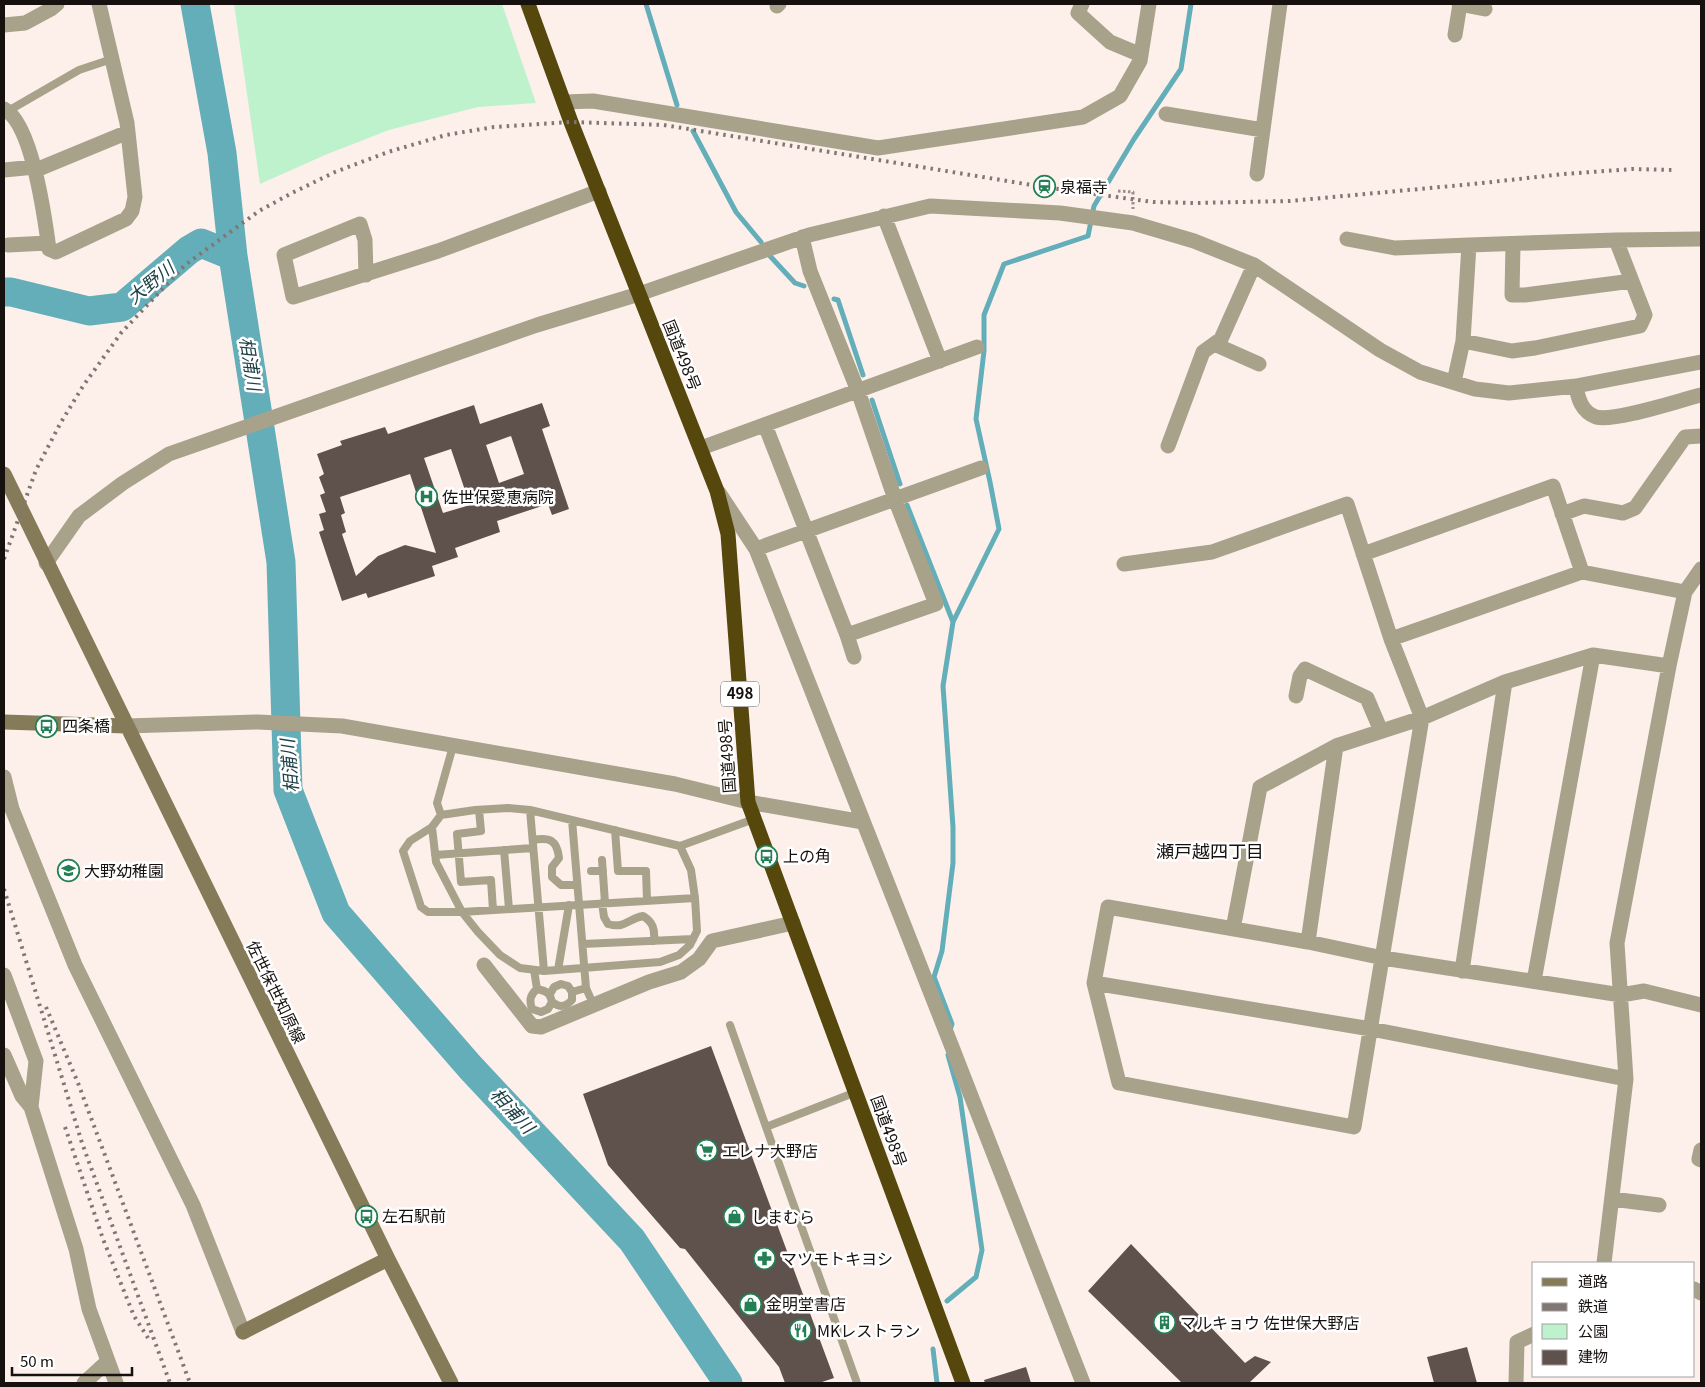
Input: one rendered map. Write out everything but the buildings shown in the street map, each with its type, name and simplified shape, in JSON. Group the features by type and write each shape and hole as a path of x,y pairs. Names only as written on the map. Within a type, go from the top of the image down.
{"highway":[{"name":"国道498号","path":"528,4 564,102 717,491 728,534 748,802 963,1383"}],"main road":[{"name":"佐世保世知原線","path":"5,476 388,1260 451,1383"},
{"path":"4,722 126,726"},
{"path":"243,1332 388,1260"}],"street":[{"path":"4,25 25,23 57,4"},
{"path":"6,110 19,126 35,169 49,249 56,252 126,219 132,211 134,197 128,132 99,4"},
{"path":"1082,4 1078,12 1110,42 1141,55"},
{"path":"564,102 593,101 878,148 1083,117 1120,96 1140,61 1149,4"},
{"path":"1257,174 1280,4"},
{"path":"1456,35 1460,4 1485,9"},
{"path":"1166,114 1263,130"},
{"path":"4,170 35,169 128,132"},
{"path":"366,275 365,240 360,224 284,255 293,297 366,275 438,251 599,191"},
{"path":"46,563 80,516 123,483 169,454 210,438 537,325 639,294 802,237 835,227 930,206 996,208 1081,216 1133,223 1194,240 1254,265 1380,350 1420,372 1475,389 1509,393 1576,386 1701,362"},
{"path":"884,216 940,361"},
{"path":"802,237 810,270 858,391 936,604 847,635"},
{"path":"1348,239 1395,248 1701,239"},
{"path":"1462,341 1512,351 1640,326 1644,315 1616,240"},
{"path":"8,246 48,243"},
{"path":"1513,244 1512,295 1526,295 1632,281"},
{"path":"1454,382 1462,341 1469,246"},
{"path":"1168,446 1203,352 1221,339 1254,265"},
{"path":"1214,344 1259,364"},
{"path":"701,448 977,347"},
{"path":"1576,386 1578,398 1583,408 1596,417 1621,416 1701,394"},
{"path":"765,425 854,657"},
{"path":"1562,514 1584,506 1624,513 1635,508 1685,437 1701,436"},
{"path":"756,550 980,468"},
{"path":"1363,554 1553,486 1582,572"},
{"path":"717,491 756,550 1083,1383"},
{"path":"1124,564 1212,552 1347,504 1391,639 1422,718 1383,958 1354,1127 1119,1082 1094,983 1108,907 1308,942 1383,958 1621,995 1644,991 1701,1005"},
{"path":"1604,1262 1626,1079 1617,943 1684,592 1701,569"},
{"path":"1391,639 1582,572 1684,592"},
{"path":"1233,929 1260,787 1336,746 1422,718 1505,682 1593,655 1669,666"},
{"path":"1534,981 1593,655"},
{"path":"1296,696 1300,676 1305,669 1367,698 1382,731"},
{"path":"1462,971 1505,682"},
{"path":"126,726 258,722 342,726 675,784 748,802 863,822"},
{"path":"1308,942 1336,746"},
{"path":"4,777 12,809 75,965 193,1205 243,1332"},
{"path":"484,965 532,1026 540,1027 649,982 681,972 699,959 712,941 792,923"},
{"path":"4,975 36,1061 32,1107 76,1249 89,1309 116,1383"},
{"path":"1094,983 1371,1029 1626,1079"},
{"path":"4,1055 22,1096 32,1107"},
{"path":"1701,1150 1699,1159 1701,1160"},
{"path":"1612,1199 1660,1205"},
{"path":"1516,1383 1517,1342 1532,1335"},
{"path":"84,1383 108,1361"}],"lane":[{"path":"6,110 79,70 112,59"},
{"path":"441,815 437,802 453,746"},
{"path":"695,898 462,912 428,912 421,907 403,850 410,840 432,827 441,815 479,810 508,808 530,810 680,846 754,819"},
{"path":"479,810 481,831 457,834 461,882 491,880 493,910"},
{"path":"530,810 544,971"},
{"path":"572,820 586,988 590,997"},
{"path":"432,827 436,862 462,912 500,955 520,968 544,971 660,962 679,955 690,945 697,931 695,898 691,870 680,846"},
{"path":"614,830 618,871 646,871 647,900"},
{"path":"435,855 504,850 533,844 542,839 551,840 557,847 558,858 552,867 552,877 561,884 578,885"},
{"path":"504,850 509,909"},
{"path":"602,860 604,917 608,924 614,926 624,925 633,918 643,916 650,921 654,931 654,941"},
{"path":"591,871 603,871"},
{"path":"507,880 516,879"},
{"path":"558,970 569,905"},
{"path":"583,944 693,939"},
{"path":"534,970 538,989"},
{"path":"538,989 532,994 530,1001 532,1009 541,1012 548,1009 551,998 554,987 561,984 568,986 572,992 572,1000 566,1006 558,1006 551,998 546,990 538,989"},
{"path":"572,992 586,988"},
{"path":"730,1025 857,1383"},
{"path":"766,1127 856,1092"}],"path":[{"path":"1118,191 1134,192 1133,223"}],"green space":[{"path":"234,4 502,4 536,103 478,107 389,130 325,155 260,184"}],"waterway":[{"name":"相浦川","path":"195,4 222,153 233,256 281,562 288,790 336,913 470,1067 632,1240 728,1383"},
{"path":"646,4 677,105"},
{"path":"950,1030 952,1024 934,977 942,951 953,863 953,827 943,686 953,622 999,529 976,419 984,351 984,315 1004,264 1088,236 1094,206 1134,139 1181,69 1191,4"},
{"path":"693,131 736,212 761,242"},
{"name":"大野川","path":"4,292 11,292 89,311 122,307 189,250 201,243 233,256"},
{"path":"770,256 795,283 804,286"},
{"path":"834,299 838,300 863,375"},
{"path":"872,400 900,484"},
{"path":"907,505 953,622"},
{"path":"947,1301 976,1277 982,1250 960,1097 948,1055"},
{"path":"933,1349 937,1383"}],"railway":[{"path":"4,559 36,470 60,424 83,386 121,333 185,265 259,211 292,193 335,172 388,152 446,135 494,127 571,122 664,125 1044,187 1153,202 1290,201 1564,174 1633,169 1674,170"},
{"path":"4,889 82,1143 170,1383"},
{"path":"46,1007 78,1083 190,1383"},
{"path":"65,1127 103,1239 134,1316 148,1338"}],"place":[{"name":"泉福寺","path":"1044,187"},
{"name":"佐世保愛恵病院","path":"426,497"},
{"name":"四条橋","path":"46,726"},
{"name":"上の角","path":"767,856"},
{"name":"大野幼稚園","path":"68,871"},
{"name":"エレナ大野店","path":"706,1151"},
{"name":"左石駅前","path":"366,1216"},
{"name":"しまむら","path":"735,1217"},
{"name":"マツモトキヨシ","path":"765,1259"},
{"name":"金明堂書店","path":"750,1304"},
{"name":"マルキョウ 佐世保大野店","path":"1164,1323"},
{"name":"MKレストラン","path":"801,1331"}],"district":[{"name":"瀬戸越四丁目","path":"1210,852"}]}
